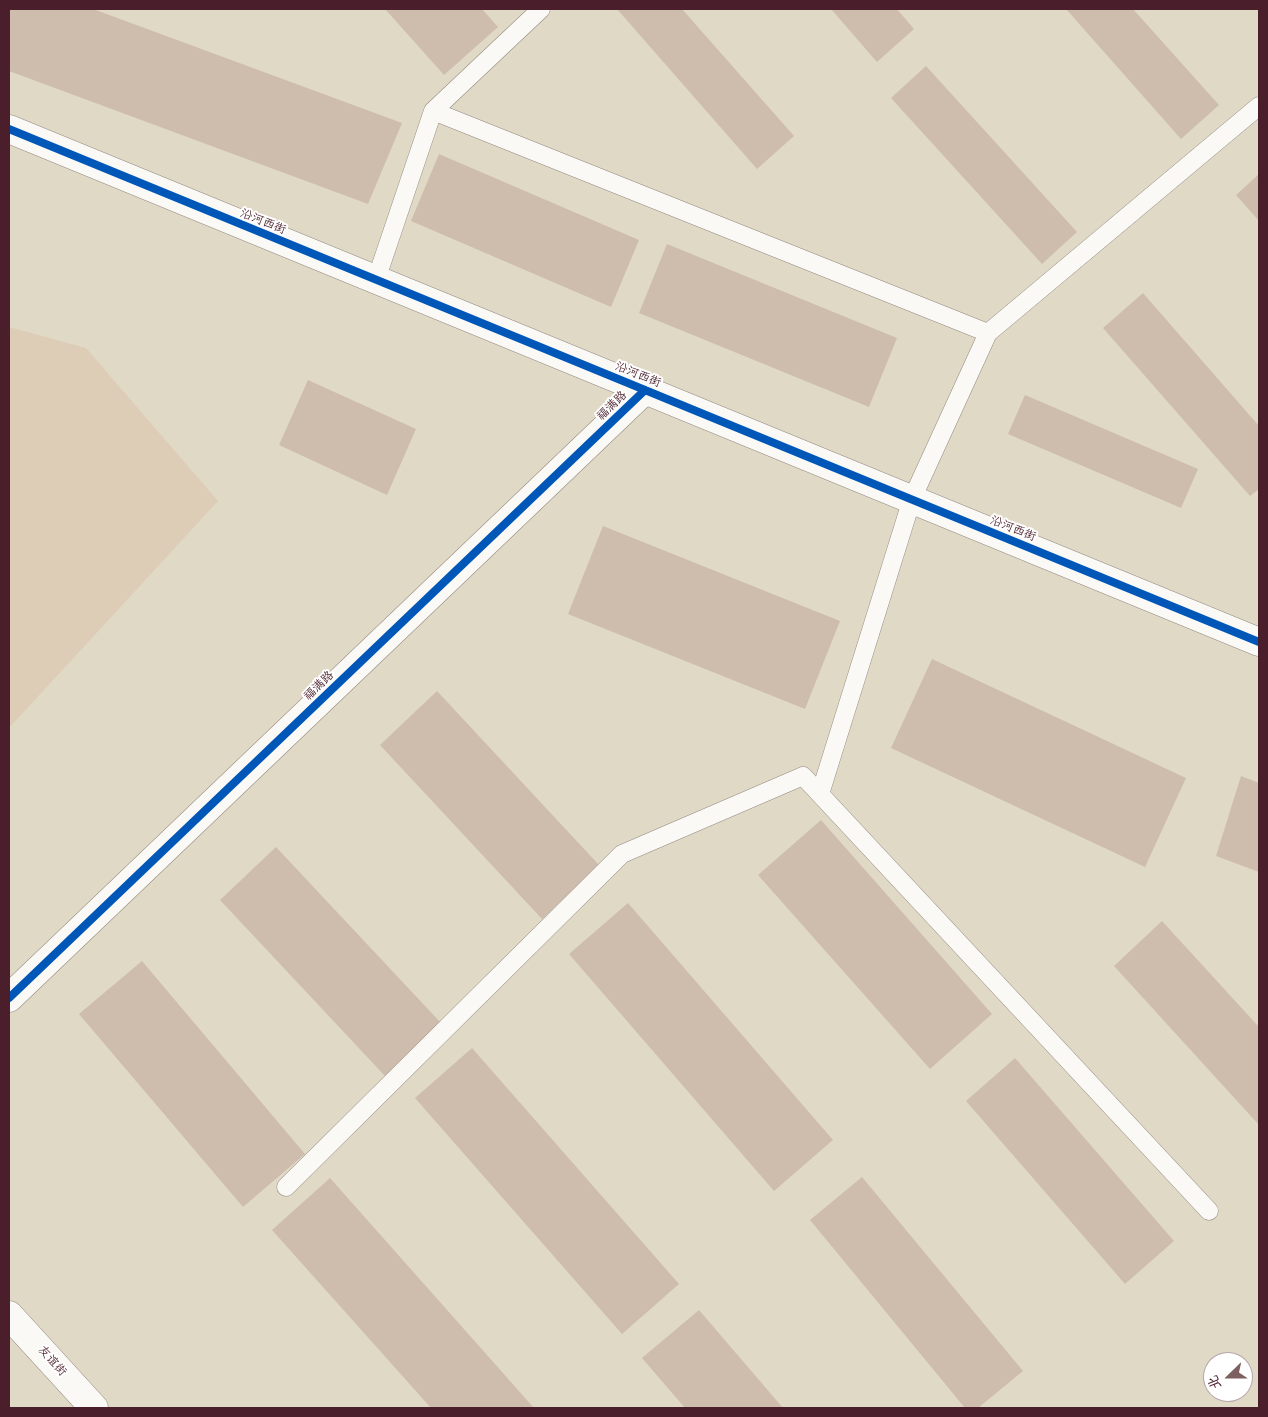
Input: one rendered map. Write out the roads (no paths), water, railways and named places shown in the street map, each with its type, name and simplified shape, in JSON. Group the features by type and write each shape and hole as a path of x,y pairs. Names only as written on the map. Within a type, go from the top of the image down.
{"street":[{"name":"沿河西街","path":"9,129 1259,642"},
{"name":"福满路","path":"9,998 646,390"},
{"name":"友谊街","path":"9,1315 94,1408"}],"lane":[{"path":"376,280 433,111 541,9"},
{"path":"820,794 912,499 988,333 1259,106"},
{"path":"433,111 988,333"},
{"path":"286,1187 622,854 803,776 1209,1211"}]}
